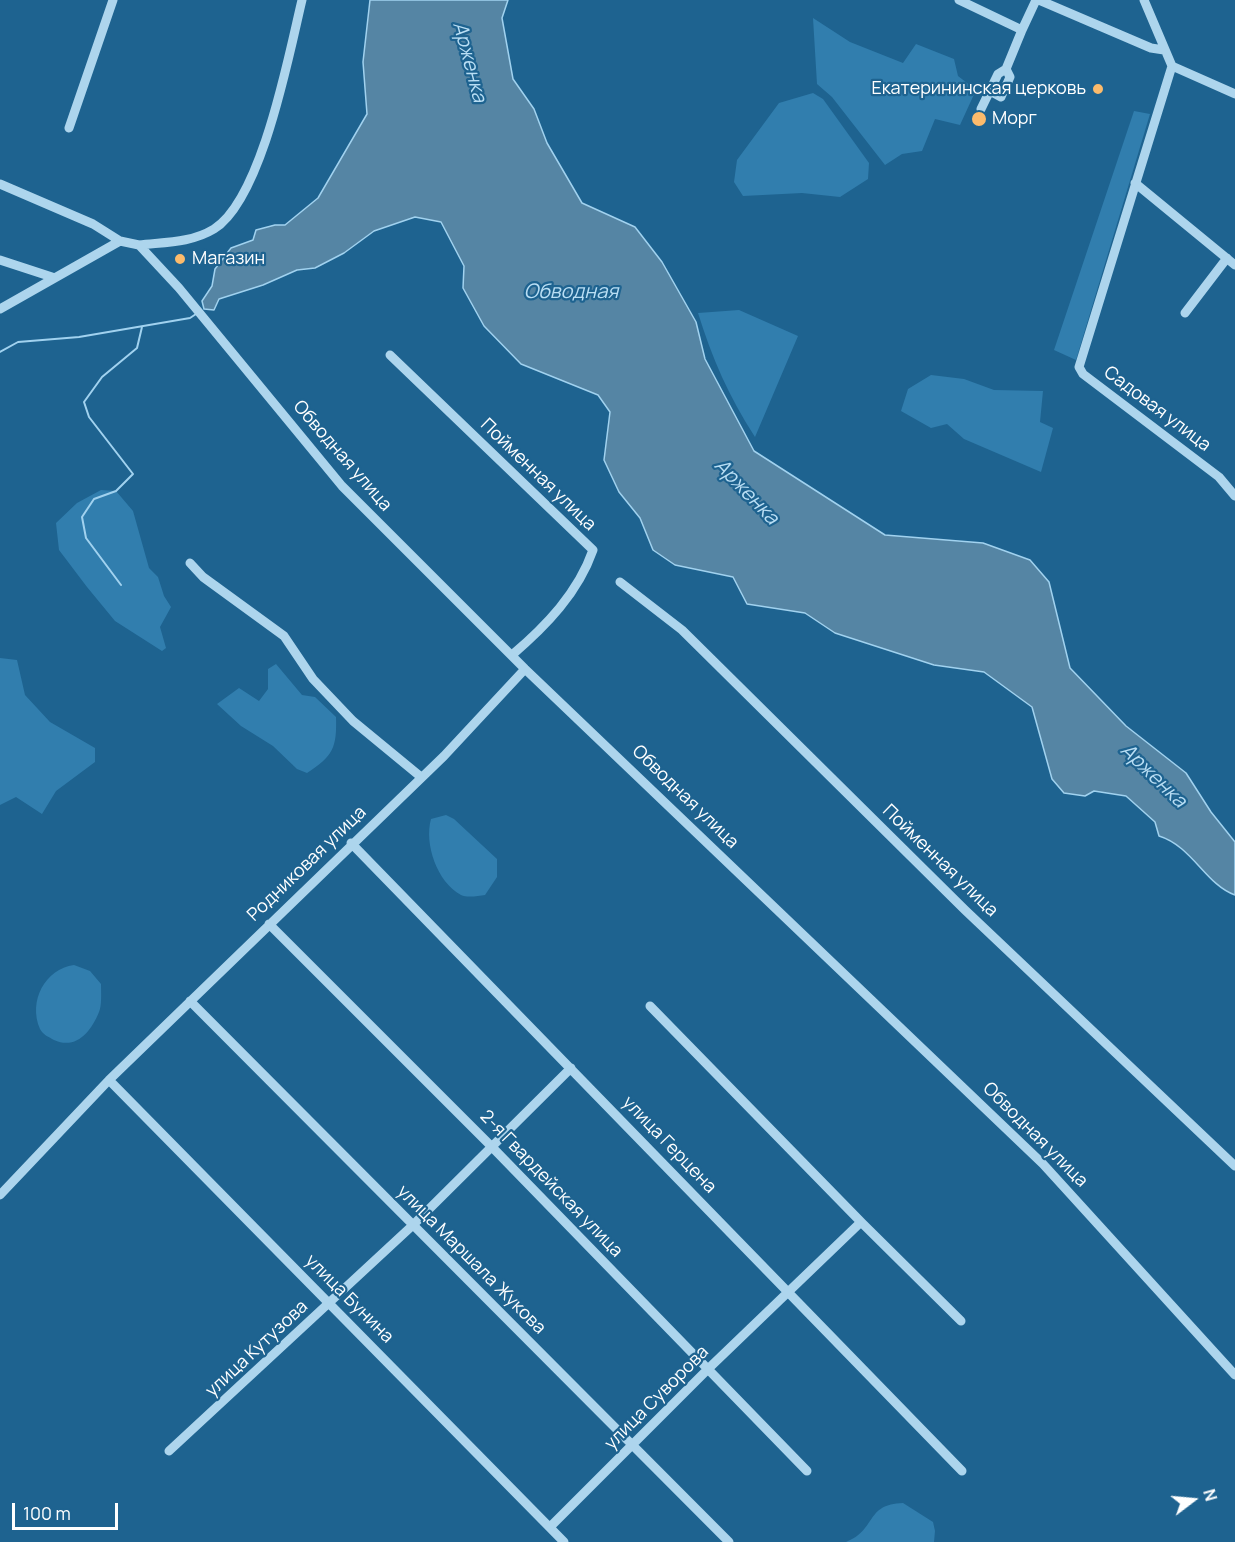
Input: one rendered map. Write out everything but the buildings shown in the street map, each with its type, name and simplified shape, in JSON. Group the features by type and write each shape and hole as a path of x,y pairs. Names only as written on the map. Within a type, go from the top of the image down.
{"street":[{"path":"69,128 113,0"},
{"path":"0,184 93,224 120,241 139,245 192,240 216,227 237,204 253,174 277,103 302,0"},
{"path":"959,0 1022,30"},
{"path":"981,109 998,74 1006,69 1037,0 1151,48 1164,50"},
{"path":"1144,0 1172,66 1235,94"},
{"path":"1172,66 1135,183 1235,265"},
{"name":"Садовая улица","path":"1135,183 1079,367 1083,374 1219,477 1235,496"},
{"path":"0,309 52,277 120,241"},
{"name":"Обводная улица","path":"139,245 179,288 342,486 525,669 1043,1164 1235,1375"},
{"path":"1185,313 1227,258"},
{"path":"0,260 52,277"},
{"name":"Пойменная улица","path":"390,355 593,550 584,576 542,629 512,655"},
{"path":"190,563 203,577 284,636 313,679 353,721 421,777"},
{"name":"Пойменная улица","path":"620,582 682,630 965,910 1235,1166"},
{"name":"Родниковая улица","path":"0,1195 109,1080 421,777 525,669"},
{"name":"улица Герцена","path":"351,843 962,1471"},
{"name":"2-я Гвардейская улица","path":"269,924 492,1147 807,1471"},
{"name":"улица Маршала Жукова","path":"189,1001 729,1542"},
{"path":"650,1006 961,1321"},
{"name":"улица Кутузова","path":"169,1451 413,1225 571,1068"},
{"name":"улица Бунина","path":"109,1080 564,1542"},
{"name":"улица Суворова","path":"550,1527 708,1369 861,1222"}],"shaded area":[{"path":"813,18 850,42 903,63 916,44 954,59 958,76 976,90 960,125 935,119 922,151 902,154 885,165 832,97 817,84"},
{"path":"813,93 823,99 869,163 868,179 840,197 802,193 743,196 734,182 737,160 779,103"},
{"path":"1134,111 1150,114 1076,360 1054,350"},
{"path":"739,310 798,336 755,437 722,377 698,313"},
{"path":"931,375 964,379 994,390 1043,391 1040,422 1053,428 1041,472 964,439 947,424 931,428 901,411 908,389"},
{"path":"101,490 116,491 133,511 149,568 158,577 164,596 171,607 160,627 166,648 162,651 115,621 59,550 56,523 77,503"},
{"path":"0,658 17,660 25,695 50,722 95,748 95,762 56,791 42,814 16,797 0,805"},
{"path":"276,664 302,695 315,697 336,717 336,736 332,750 323,761 307,773 297,769 273,746 241,726 217,704 239,688 259,701 268,689 268,669"},
{"path":"446,815 454,819 497,859 497,877 485,895 469,897 461,895 445,881 439,872 431,851 429,829 431,819"},
{"path":"74,965 90,971 101,984 101,1006 87,1032 76,1041 69,1043 54,1040 41,1031 36,1008 47,980 64,968"},
{"path":"903,1503 933,1522 934,1542 846,1542 863,1531 882,1508 891,1504"}],"water":[{"name":"Обводная","path":"370,0 508,0 502,18 513,79 534,109 547,143 582,203 635,227 662,262 696,322 705,359 754,451 885,535 983,543 1030,560 1049,582 1070,668 1126,726 1186,773 1211,812 1235,842 1235,895 1216,883 1181,848 1159,836 1155,822 1126,796 1094,791 1085,796 1064,793 1052,779 1032,707 984,672 934,665 835,633 805,613 747,604 733,577 675,565 653,550 640,518 619,492 604,460 610,412 598,395 521,364 484,326 463,288 464,266 441,222 415,217 374,231 344,253 315,268 297,270 263,285 219,299 214,310 204,309 202,301 212,286 215,269 231,248 253,240 256,230 285,225 318,198 367,114 363,62"}],"waterway":[{"path":"0,352 18,342 79,337 190,318 196,314"},
{"path":"121,585 86,538 82,517 94,499 116,491 133,474 89,417 84,402 102,377 137,348 142,327"}],"place":[{"name":"Екатерининская церковь","path":"1098,89"},
{"name":"Морг","path":"979,119"},
{"name":"Магазин","path":"180,259"}],"water label":[{"name":"Арженка","path":"469,62"},
{"name":"Арженка","path":"746,492"},
{"name":"Арженка","path":"1153,776"}]}
